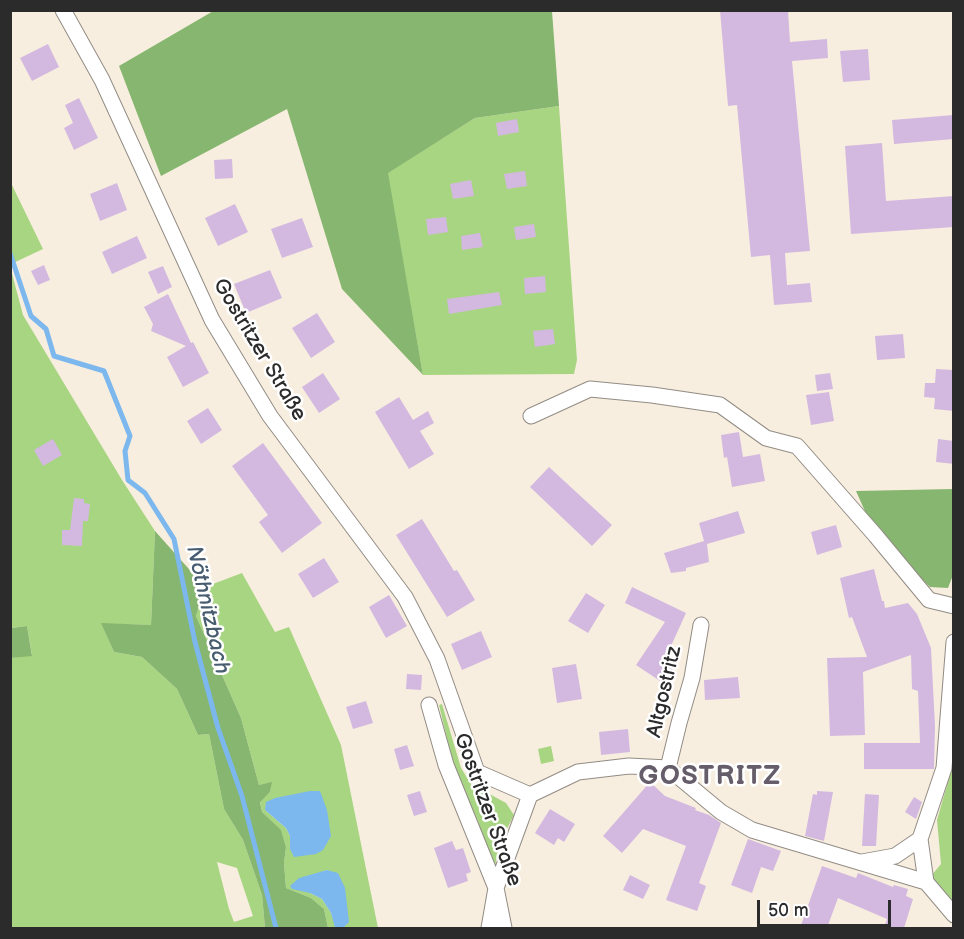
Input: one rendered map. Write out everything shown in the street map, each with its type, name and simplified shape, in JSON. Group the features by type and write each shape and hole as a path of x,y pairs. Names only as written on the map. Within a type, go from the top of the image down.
{"street":[{"name":"Gostritzer Straße","path":"63,10 102,80 212,320 270,416 405,597 436,659 477,772 530,795"},
{"path":"531,416 590,389 720,405 766,438 797,446 929,600 954,606"},
{"name":"Altgostritz","path":"668,768 692,678 701,625"},
{"path":"954,642 944,768 920,839 926,882 954,915"},
{"name":"Gostritzer Straße","path":"429,705 446,765 496,888 504,928"},
{"name":"Altgostritz","path":"530,795 578,772 629,766 668,768 721,812 752,830 926,882"},
{"path":"489,928 496,888 530,795"},
{"name":"Altgostritz","path":"860,863 895,856 920,839"}],"green space":[{"path":"215,10 552,11 559,106 475,118 388,173 423,375 342,289 287,109 161,176 119,66"},
{"path":"559,106 577,360 574,374 423,375 387,173 475,118"},
{"path":"11,183 43,249 10,264"},
{"path":"10,266 23,315 155,531 151,625 102,624 114,652 142,657 177,689 198,735 209,734 224,809 243,840 262,895 265,928 11,928 11,658 32,655 27,626 11,628","holes":["217,862 237,868 253,916 234,922"]},
{"path":"953,489 953,575 948,588 930,587 876,536 856,491"},
{"path":"155,531 205,587 196,616 241,718 259,785 272,782 270,792 260,802 262,812 281,830 286,847 284,863 286,888 311,898 324,909 328,928 265,928 262,895 243,840 224,809 209,734 198,735 177,689 142,657 114,652 101,623 151,625"},
{"path":"242,573 275,632 289,627 341,745 378,928 343,928 327,870 316,874 310,893 322,899 331,913 336,928 328,928 324,909 311,898 286,888 284,863 286,847 281,831 262,812 260,801 270,792 271,783 259,785 241,718 196,616 205,587","holes":["265,810 323,850 290,849 290,836 286,828"]},
{"path":"27,626 32,656 11,658 11,628"},
{"path":"442,704 461,768 471,784 506,803 514,815 500,842 495,866 491,865 478,821 455,772 439,705"},
{"path":"551,746 554,761 541,764 538,749"},
{"path":"953,747 953,898 944,904 926,882 941,864 937,820 952,768"}],"water":[{"path":"310,791 320,791 327,810 331,836 323,850 316,854 294,857 286,828 265,810 266,802"},
{"path":"327,870 338,873 345,888 349,922 343,928 335,928 331,913 322,899 310,893 292,889 290,886 299,878"}],"building":[{"path":"720,10 788,10 790,42 827,39 828,58 792,61 810,251 785,253 787,285 810,283 812,302 774,305 770,255 751,257 737,105 728,106"},
{"path":"48,44 59,67 32,81 20,58"},
{"path":"868,49 870,80 843,82 840,51"},
{"path":"79,98 98,138 74,150 64,128 73,123 65,105"},
{"path":"954,115 954,139 894,144 892,120"},
{"path":"517,119 519,132 498,136 496,123"},
{"path":"882,143 886,201 954,196 954,227 851,234 845,146"},
{"path":"232,159 233,178 215,179 214,160"},
{"path":"525,171 527,186 507,189 504,174"},
{"path":"471,180 474,196 453,199 450,184"},
{"path":"117,183 127,210 100,221 90,194"},
{"path":"235,204 248,232 218,246 205,218"},
{"path":"446,217 448,232 428,235 426,219"},
{"path":"302,218 313,247 282,258 271,229"},
{"path":"534,224 536,237 516,240 514,227"},
{"path":"480,233 483,247 462,250 461,236"},
{"path":"137,236 147,258 112,274 102,252"},
{"path":"44,265 50,280 38,285 31,271"},
{"path":"163,266 172,287 158,294 148,272"},
{"path":"270,270 282,298 246,313 234,284"},
{"path":"545,276 546,292 525,294 524,278"},
{"path":"499,292 502,305 449,314 447,299"},
{"path":"168,294 191,343 193,342 209,373 183,387 167,357 186,346 151,331 153,324 144,307"},
{"path":"317,313 335,342 311,358 292,328"},
{"path":"553,329 555,344 535,347 533,331"},
{"path":"903,334 905,358 877,360 875,336"},
{"path":"936,369 954,370 954,411 934,409 935,398 924,397 925,383 935,383"},
{"path":"323,373 340,399 319,413 302,387"},
{"path":"830,373 833,389 817,391 815,375"},
{"path":"829,392 834,421 811,425 806,395"},
{"path":"399,397 413,420 428,411 434,423 420,431 434,454 409,469 375,412"},
{"path":"208,408 222,430 201,444 187,421"},
{"path":"739,432 743,457 760,454 765,481 732,487 727,457 724,458 721,435"},
{"path":"53,439 62,455 43,466 34,450"},
{"path":"938,439 954,441 954,464 936,462"},
{"path":"263,443 322,523 282,553 259,522 268,515 232,466"},
{"path":"549,467 612,525 592,546 530,487"},
{"path":"74,498 84,499 84,503 90,504 88,521 83,521 82,546 62,545 62,530 70,530"},
{"path":"738,511 745,533 707,544 709,562 686,568 686,571 671,573 664,553 704,541 699,523"},
{"path":"422,519 475,600 447,617 396,535"},
{"path":"836,525 842,547 817,555 811,532"},
{"path":"324,558 339,582 313,598 298,574"},
{"path":"874,569 885,608 908,603 917,614 931,648 935,726 934,769 864,769 864,743 920,743 918,691 912,689 911,655 863,672 865,735 830,736 827,658 867,657 852,617 849,618 840,578"},
{"path":"632,587 686,613 666,657 676,664 663,683 636,665 665,622 625,603"},
{"path":"586,593 605,605 588,633 568,621"},
{"path":"389,595 407,626 386,638 369,607"},
{"path":"481,631 492,657 462,670 451,644"},
{"path":"576,664 582,699 557,703 552,668"},
{"path":"407,674 422,675 421,690 406,689"},
{"path":"738,677 740,698 705,700 704,680"},
{"path":"366,701 373,723 353,729 346,707"},
{"path":"628,729 630,752 601,755 599,732"},
{"path":"407,745 414,766 400,770 394,749"},
{"path":"650,782 665,796 696,808 695,810 721,823 699,883 706,886 697,911 666,900 686,846 643,829 622,853 603,836"},
{"path":"420,791 427,812 414,816 407,795"},
{"path":"817,791 833,792 824,841 805,836 813,794 817,795"},
{"path":"865,794 879,795 876,846 862,846"},
{"path":"914,797 922,802 916,819 905,812"},
{"path":"550,809 575,824 564,842 558,838 554,845 535,833"},
{"path":"748,839 781,851 773,871 761,867 752,893 731,885"},
{"path":"452,841 456,850 463,848 471,872 466,874 468,881 448,888 434,848"},
{"path":"822,866 856,878 858,873 893,887 894,885 908,889 906,896 913,899 904,928 884,928 887,919 838,898 827,928 800,928"},
{"path":"630,875 650,885 643,899 623,890"}],"waterway":[{"name":"Nöthnitzbach","path":"10,253 31,316 46,329 54,356 104,371 130,436 125,451 128,480 145,493 174,539 195,642 218,728 242,796 276,928"}],"district":[{"name":"GOSTRITZ","path":"710,777"}]}
